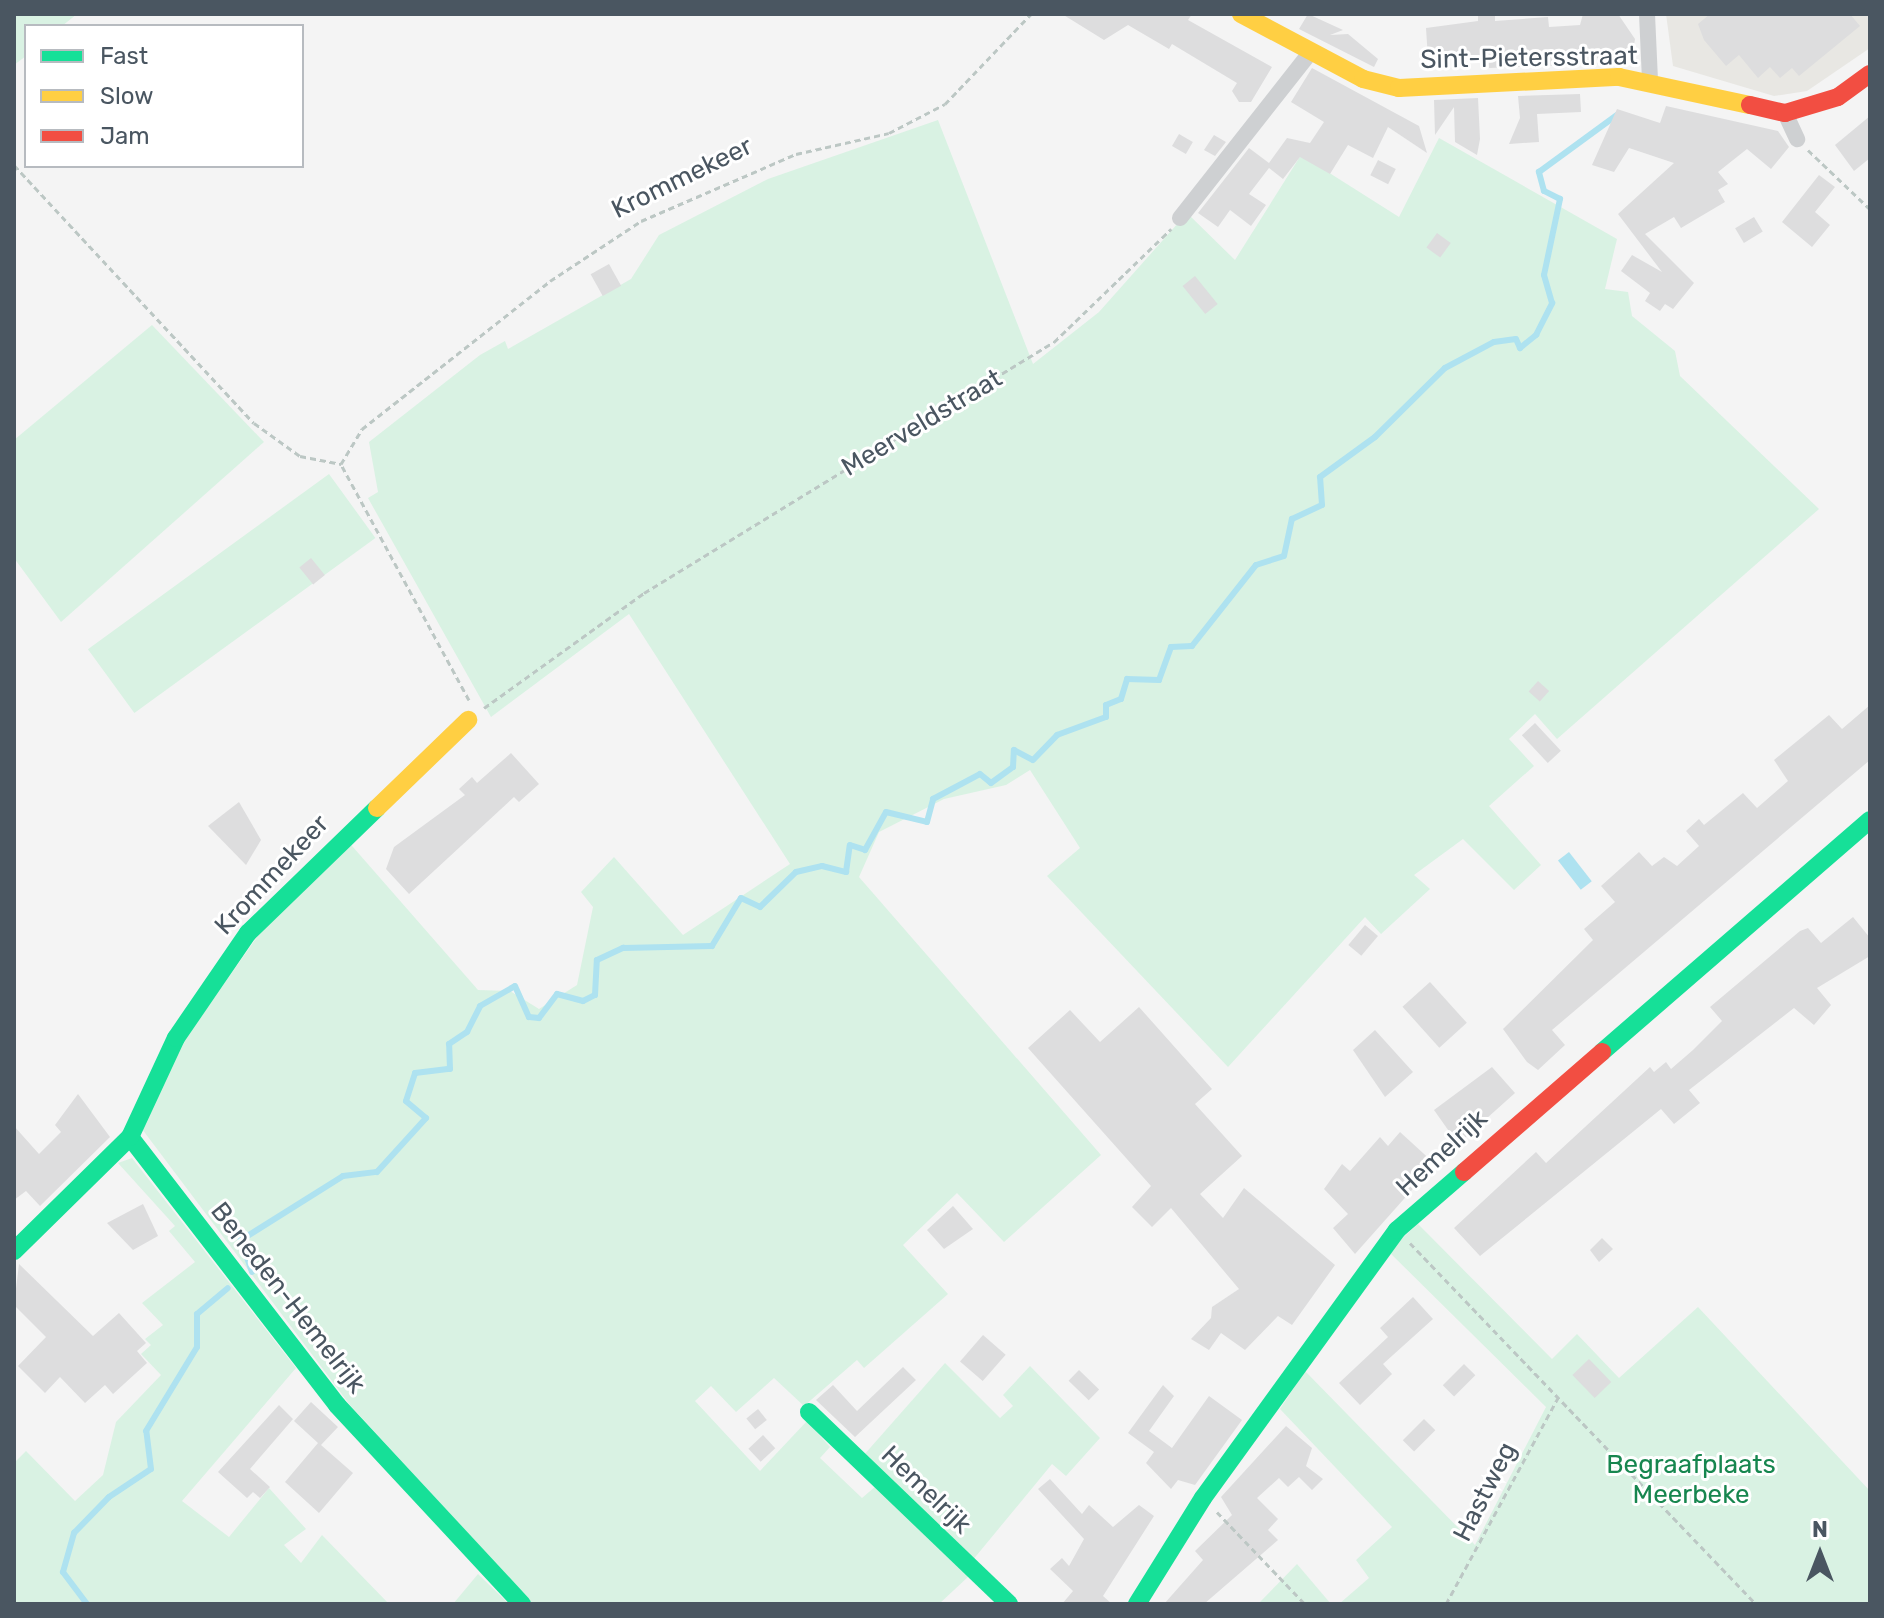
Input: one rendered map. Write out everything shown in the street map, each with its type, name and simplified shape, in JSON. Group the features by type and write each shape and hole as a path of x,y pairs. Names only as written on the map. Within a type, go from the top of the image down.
{"street":[{"name":"Sint-Pietersstraat","path":"1241,14 1310,53 1399,88 1650,81 1785,113"},
{"path":"1647,14 1650,81"},
{"path":"1180,218 1310,53"},
{"path":"1797,139 1785,113 1838,97 1870,74"},
{"name":"Krommekeer","path":"130,1137 176,1038 248,933 468,720"},
{"name":"Hemelrijk","path":"1137,1604 1203,1498 1397,1230 1870,820"},
{"path":"14,1251 130,1137"},
{"name":"Beneden-Hemelrijk","path":"130,1137 337,1405 522,1604"},
{"name":"Hemelrijk","path":"809,1412 1009,1604"}],"path":[{"name":"Krommekeer","path":"341,464 362,429 402,394 550,281 709,189 796,154 889,133 945,104 1031,14"},
{"path":"1797,139 1870,209"},
{"path":"14,165 254,423 300,456 341,464 469,694"},
{"name":"Meerveldstraat","path":"468,720 644,593 1054,342 1137,269 1180,218"},
{"path":"1397,1230 1756,1604"},
{"name":"Hastweg","path":"1446,1604 1558,1398"},
{"path":"1203,1498 1305,1604"}],"shaded area":[{"path":"1666,14 1870,14 1870,48 1807,91 1774,96 1673,66"}],"green space":[{"path":"14,14 77,14 64,24 24,24 24,58 14,65"},
{"path":"938,120 1033,364 1099,312 1187,213 1235,260 1301,155 1399,217 1439,138 1617,239 1605,289 1628,292 1632,316 1675,351 1680,376 1819,509 1557,739 1535,714 1509,739 1534,766 1489,806 1541,865 1514,890 1463,839 1414,875 1430,889 1381,934 1365,917 1228,1067 1047,876 1080,848 1030,770 1006,785 944,799 879,832 859,877 1101,1155 1004,1242 957,1193 903,1245 948,1294 864,1368 857,1360 804,1406 774,1378 736,1412 711,1386 695,1401 760,1471 807,1421 830,1447 820,1458 862,1498 876,1486 969,1576 939,1604 533,1604 350,1405 142,1129 174,1055 274,913 346,839 478,990 510,991 539,1009 577,985 593,907 581,892 614,857 683,935 790,864 629,614 491,717 368,498 378,492 369,442 480,355 505,341 508,349 631,279 659,235 768,179"},
{"path":"152,325 264,442 61,622 14,558 14,440"},
{"path":"329,474 375,538 134,713 88,649"},
{"path":"132,1158 296,1368 182,1501 229,1537 269,1488 306,1529 284,1545 301,1563 322,1535 389,1604 14,1604 14,1463 26,1451 75,1501 103,1475 116,1422 161,1375 141,1354 151,1345 145,1339 163,1325 142,1303 195,1262 169,1231 175,1226 118,1163"},
{"name":"Begraafplaats Meerbeke","path":"1418,1224 1552,1359 1577,1334 1619,1378 1698,1307 1870,1491 1870,1604 1339,1604 1369,1578 1356,1560 1392,1527 1280,1409 1305,1371 1475,1545 1546,1407 1388,1251"},
{"path":"945,1363 1000,1418 1013,1406 1003,1395 1030,1366 1100,1438 1066,1476 1052,1464 972,1561 863,1456"},
{"path":"1297,1564 1331,1604 1262,1604 1260,1602"},
{"path":"478,1574 509,1604 453,1604"}],"water":[{"path":"1569,852 1592,881 1581,890 1558,861"}],"building":[{"path":"1062,14 1192,14 1188,20 1272,67 1251,102 1239,102 1232,91 1237,83 1172,44 1169,49 1128,25 1104,40"},
{"path":"1308,14 1343,30 1330,35 1348,34 1378,59 1374,67 1299,29"},
{"path":"1478,14 1495,14 1495,21 1548,17 1549,27 1580,25 1583,14 1618,14 1635,39 1631,63 1489,68 1488,55 1428,59 1426,28 1478,21"},
{"path":"1710,14 1850,14 1860,26 1799,76 1792,68 1780,78 1770,67 1758,78 1739,55 1726,66 1704,40 1698,24"},
{"path":"1312,68 1419,126 1427,153 1388,127 1373,158 1348,145 1330,174 1300,157 1283,179 1269,168 1249,194 1266,205 1251,226 1230,210 1218,227 1198,213 1249,148 1269,163 1287,138 1310,143 1324,122 1291,102"},
{"path":"1580,94 1581,112 1537,114 1539,142 1509,144 1520,118 1518,96"},
{"path":"1478,98 1480,139 1477,155 1455,142 1454,107 1435,135 1434,100"},
{"path":"1666,106 1778,131 1789,147 1771,169 1747,149 1718,172 1728,184 1718,190 1725,202 1681,228 1674,217 1645,234 1694,283 1673,309 1665,304 1660,311 1645,301 1650,293 1621,271 1632,255 1662,272 1618,214 1674,163 1629,148 1614,172 1592,165 1617,109 1660,123"},
{"path":"1870,116 1870,158 1854,171 1835,145"},
{"path":"1179,134 1193,142 1186,154 1172,146"},
{"path":"1214,135 1226,142 1215,156 1204,150"},
{"path":"1378,160 1396,169 1388,184 1370,175"},
{"path":"1819,175 1835,187 1815,212 1830,225 1812,247 1782,222"},
{"path":"1754,217 1763,232 1744,243 1735,228"},
{"path":"1437,233 1451,243 1440,258 1426,248"},
{"path":"609,264 621,286 603,296 591,274"},
{"path":"1195,276 1218,304 1205,314 1183,286"},
{"path":"311,558 325,575 313,585 299,567"},
{"path":"1538,681 1549,691 1540,701 1529,691"},
{"path":"1870,705 1870,760 1552,1030 1565,1045 1538,1070 1527,1062 1503,1029 1593,940 1584,929 1615,902 1601,886 1639,852 1652,866 1664,857 1677,866 1699,846 1686,831 1699,819 1704,825 1743,793 1757,808 1788,781 1774,760 1829,715 1842,729"},
{"path":"1535,723 1561,751 1548,763 1522,735"},
{"path":"511,753 539,784 519,802 514,797 409,894 386,869 394,847 465,795 459,789 472,777 477,783"},
{"path":"239,802 261,840 246,865 208,826"},
{"path":"1853,917 1870,938 1870,956 1817,988 1831,1005 1814,1025 1794,1008 1689,1090 1700,1103 1674,1124 1661,1109 1480,1256 1454,1228 1536,1152 1546,1163 1650,1067 1654,1072 1666,1062 1671,1069 1722,1021 1710,1007 1800,931 1808,928 1821,943"},
{"path":"1365,925 1378,936 1361,956 1348,945"},
{"path":"1430,982 1467,1023 1439,1048 1403,1007"},
{"path":"1139,1007 1212,1089 1195,1104 1242,1156 1200,1194 1223,1218 1244,1188 1335,1265 1292,1325 1278,1316 1245,1350 1221,1333 1209,1350 1191,1339 1211,1318 1212,1307 1239,1289 1171,1208 1152,1227 1132,1207 1151,1186 1028,1048 1070,1010 1100,1042"},
{"path":"1375,1030 1413,1072 1385,1097 1353,1050"},
{"path":"1492,1067 1515,1093 1458,1144 1434,1110"},
{"path":"78,1094 110,1137 40,1206 26,1191 14,1200 14,1126 39,1154 61,1132 55,1125"},
{"path":"1400,1132 1435,1164 1355,1254 1333,1228 1348,1214 1324,1189 1342,1164 1350,1171 1380,1137 1388,1146"},
{"path":"143,1204 158,1236 133,1250 107,1223"},
{"path":"953,1206 973,1229 944,1249 927,1230"},
{"path":"1602,1238 1613,1249 1599,1262 1590,1250"},
{"path":"19,1264 93,1336 119,1313 146,1343 137,1351 147,1363 113,1394 105,1385 85,1403 60,1377 45,1393 18,1366 46,1337 14,1305"},
{"path":"1413,1297 1433,1319 1383,1364 1392,1374 1360,1405 1339,1383 1388,1337 1380,1328"},
{"path":"983,1335 1006,1355 983,1381 960,1361"},
{"path":"1589,1359 1611,1382 1595,1398 1572,1375"},
{"path":"1464,1364 1475,1375 1454,1397 1443,1385"},
{"path":"903,1367 916,1380 855,1437 816,1400 833,1385 857,1411"},
{"path":"1079,1370 1099,1389 1089,1400 1069,1381"},
{"path":"1163,1385 1174,1396 1149,1431 1172,1448 1209,1396 1242,1420 1195,1485 1178,1480 1171,1489 1146,1463 1154,1452 1128,1433"},
{"path":"311,1402 338,1427 321,1445 353,1473 319,1513 285,1482 318,1443 294,1421"},
{"path":"279,1405 293,1419 250,1469 270,1487 260,1498 253,1492 247,1498 218,1472"},
{"path":"758,1409 767,1420 755,1429 746,1418"},
{"path":"1424,1419 1435,1430 1414,1452 1403,1440"},
{"path":"1286,1426 1312,1448 1306,1466 1323,1479 1312,1490 1299,1477 1288,1487 1279,1478 1257,1498 1278,1519 1268,1530 1278,1540 1204,1604 1164,1604 1203,1560 1195,1551 1232,1515 1221,1497"},
{"path":"763,1435 775,1448 761,1462 748,1449"},
{"path":"1050,1479 1082,1514 1089,1505 1113,1527 1139,1505 1154,1516 1103,1596 1112,1604 1062,1604 1073,1591 1050,1569 1062,1558 1069,1566 1084,1539 1038,1489"}],"waterway":[{"path":"252,1272 241,1240 343,1176 377,1172 426,1118 406,1101 415,1073 450,1069 449,1044 467,1032 480,1006 515,986 529,1017 539,1018 557,994 583,1001 595,995 597,960 623,948 712,946 741,898 760,907 796,872 822,866 846,872 850,845 865,850 886,812 927,822 933,799 980,774 991,783 1013,767 1014,750 1033,760 1057,735 1106,717 1106,705 1121,699 1127,679 1159,680 1171,647 1192,646 1256,565 1284,556 1292,519 1322,505 1320,477 1375,437 1445,368 1494,342 1516,339 1520,348 1536,335 1552,303 1544,275 1560,199 1544,191 1539,172 1617,115"},
{"path":"87,1604 63,1572 74,1533 109,1497 151,1469 146,1431 197,1347 197,1314 228,1288"}],"traffic: fast":[{"path":"14,1251 130,1137 176,1038 248,933 377,808"},
{"path":"1602,1052 1870,820"},
{"path":"130,1137 337,1405 522,1604"},
{"path":"1137,1604 1203,1498 1397,1230 1464,1172"},
{"path":"809,1412 1009,1604"}],"traffic: slow":[{"path":"1241,14 1363,79 1399,88 1619,77 1750,105"},
{"path":"377,808 468,720"}],"traffic: jam":[{"path":"1750,105 1785,113 1838,97 1870,74"},
{"path":"1464,1172 1602,1052"}]}
